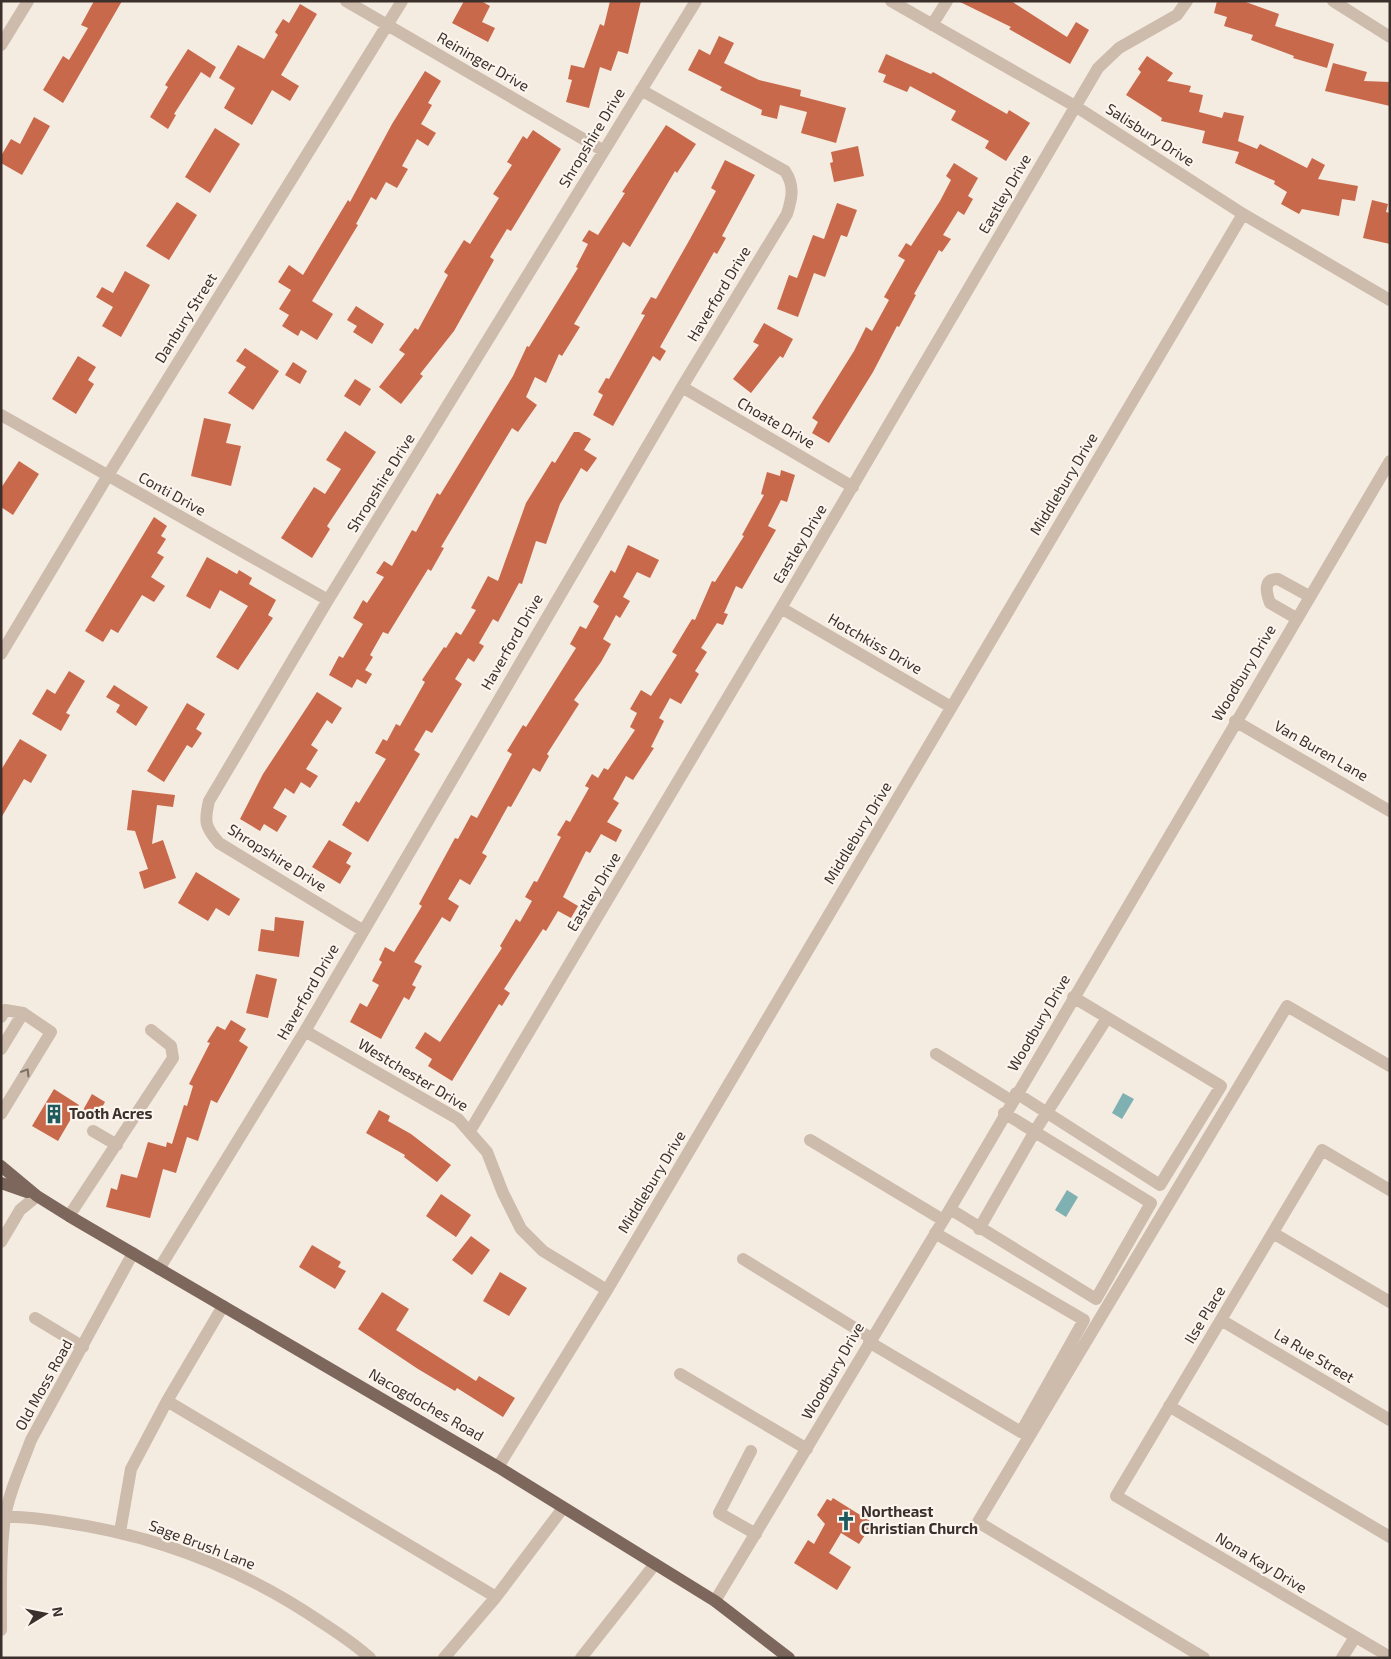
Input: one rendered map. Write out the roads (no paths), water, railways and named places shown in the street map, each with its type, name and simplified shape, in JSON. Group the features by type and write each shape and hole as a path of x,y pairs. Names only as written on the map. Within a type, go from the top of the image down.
{"main road":[{"name":"Nacogdoches Road","path":"1,1166 36,1196 498,1467 715,1601 789,1658"},
{"name":"Nacogdoches Road","path":"1,1183 36,1196"}],"street":[{"path":"1,46 28,1"},
{"name":"Reininger Drive","path":"346,1 604,151"},
{"name":"Danbury Street","path":"1,654 107,476 402,1"},
{"name":"Shropshire Drive","path":"362,930 219,843 210,832 204,820 208,801 328,600 696,1"},
{"name":"Salisbury Drive","path":"891,1 1075,106 1243,214 1390,300"},
{"path":"932,25 947,1"},
{"name":"Eastley Drive","path":"470,1131 782,608 1098,68 1119,48 1177,15 1187,1"},
{"path":"1333,1 1390,37"},
{"name":"Haverford Drive","path":"159,1269 305,1031 362,930 682,386 787,214 793,195 790,178 785,171 641,90"},
{"name":"Middlebury Drive","path":"498,1467 607,1290 1243,214"},
{"name":"Choate Drive","path":"682,386 853,487"},
{"name":"Conti Drive","path":"1,415 328,600"},
{"name":"Woodbury Drive","path":"715,1601 935,1233 1235,720 1390,460"},
{"path":"1296,618 1270,602 1266,591 1268,584 1274,579 1278,579 1309,596"},
{"name":"Hotchkiss Drive","path":"782,608 951,707"},
{"name":"Van Buren Lane","path":"1235,720 1390,810"},
{"path":"936,1054 1046,1113 1160,1185 1221,1086 1072,997"},
{"path":"1204,1658 978,1522 1287,1006 1390,1066"},
{"path":"1,1017 5,1010 23,1013 51,1032 1,1114"},
{"path":"1,1048 23,1013"},
{"path":"979,1229 1035,1131 1107,1018"},
{"path":"69,1216 117,1146 173,1058 172,1046 151,1030"},
{"name":"Westchester Drive","path":"305,1031 458,1119 488,1152 503,1193 521,1229 550,1255 607,1290"},
{"path":"810,1140 946,1214 979,1229 1096,1299 1151,1203 1004,1113"},
{"path":"92,1131 117,1146"},
{"name":"Ilse Place","path":"1116,1496 1322,1150 1390,1190"},
{"path":"1,1242 20,1210 36,1196"},
{"path":"743,1259 870,1340 1021,1432 1084,1320 935,1233"},
{"path":"1273,1233 1390,1302"},
{"name":"Old Moss Road","path":"1,1630 3,1517 31,1440 133,1253"},
{"path":"120,1532 132,1469 167,1401 223,1306"},
{"path":"35,1318 83,1347"},
{"name":"La Rue Street","path":"1221,1320 1390,1420"},
{"path":"680,1374 806,1449"},
{"path":"167,1401 496,1597"},
{"path":"1169,1406 1390,1537"},
{"path":"751,1451 719,1513 756,1534"},
{"name":"Nona Kay Drive","path":"1116,1496 1390,1658"},
{"path":"444,1658 496,1597 562,1508"},
{"name":"Sage Brush Lane","path":"3,1517 48,1520 120,1532 173,1548 232,1571 291,1601 359,1648 370,1658"},
{"path":"581,1658 654,1564"},
{"path":"1342,1658 1355,1637"}],"water":[{"path":"1123,1093 1134,1099 1122,1119 1112,1113"},
{"path":"1067,1190 1078,1197 1066,1217 1055,1210"}],"place":[{"name":"Tooth Acres","path":"54,1114"},
{"name":"Northeast Christian Church","path":"846,1521"}]}
